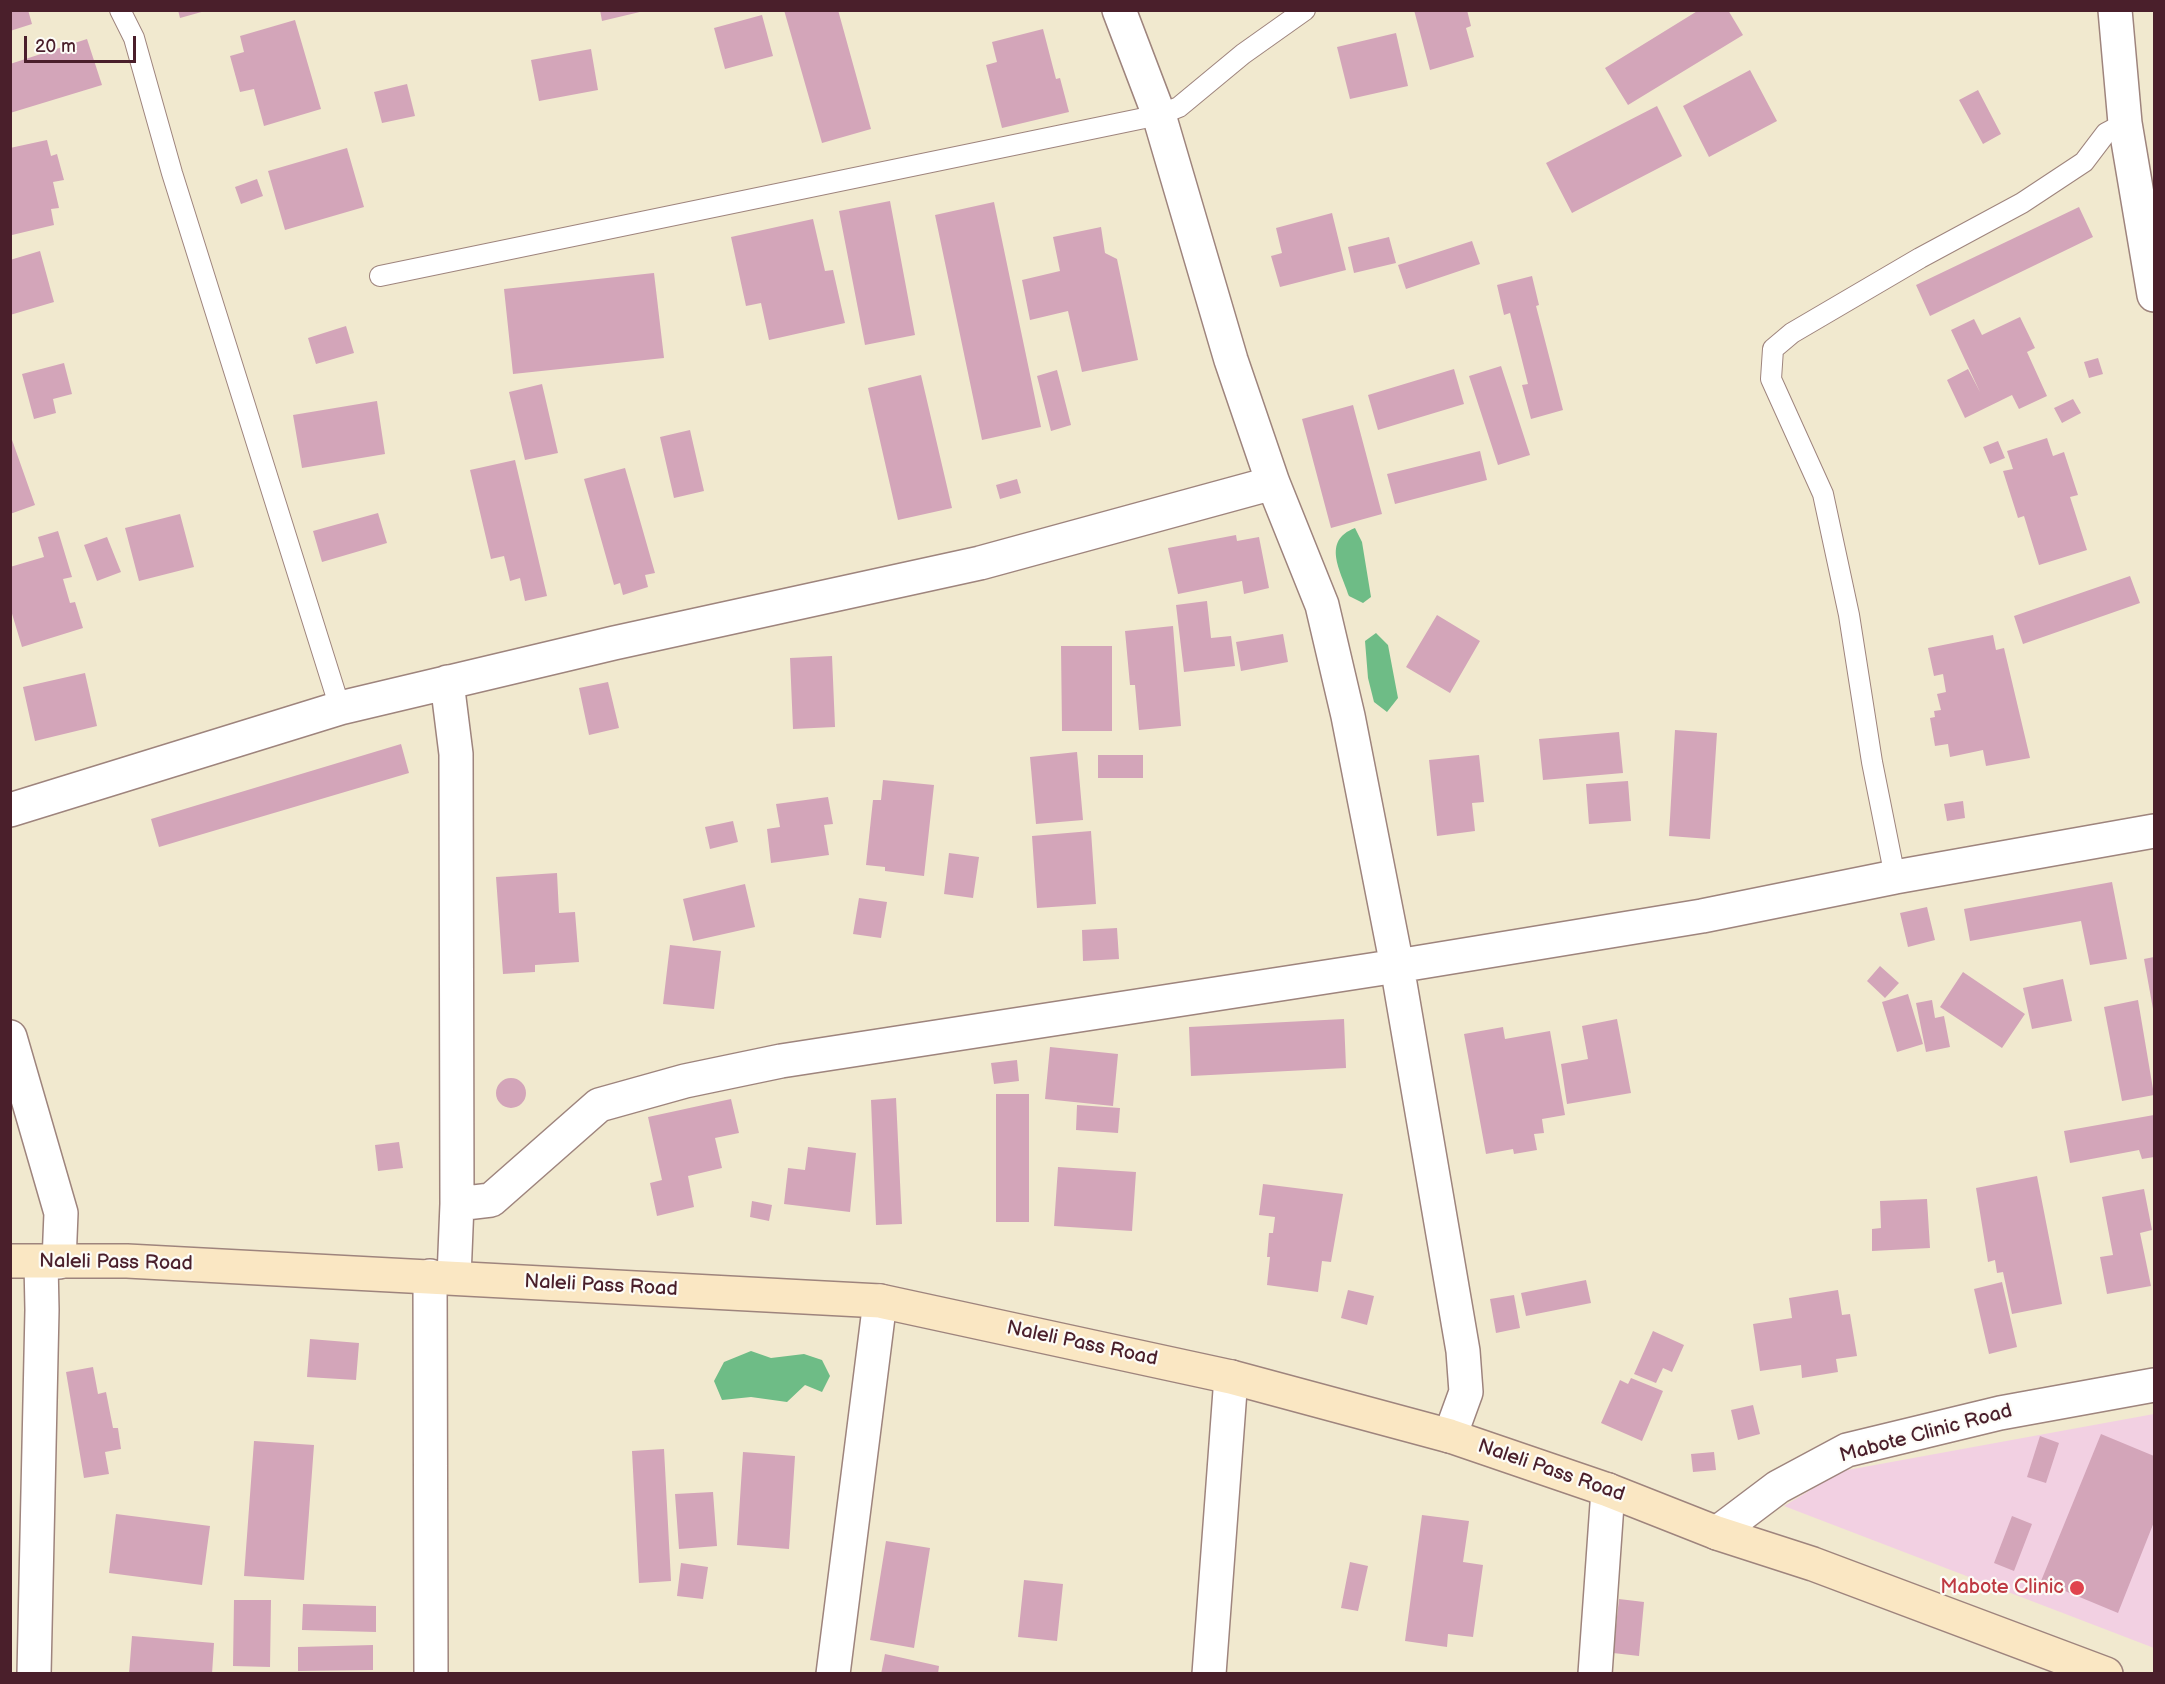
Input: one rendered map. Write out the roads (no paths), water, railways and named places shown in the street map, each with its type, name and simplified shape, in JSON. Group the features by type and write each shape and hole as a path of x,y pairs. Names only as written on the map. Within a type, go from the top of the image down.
{"main road":[{"name":"Naleli Pass Road","path":"37,1262 127,1261 880,1301 1231,1377 1450,1436 1608,1490 1717,1533 1813,1564 2106,1674"}],"street":[{"path":"1119,10 1159,115 1231,360 1273,483 1322,605 1348,716 1397,966 1463,1351 1466,1392 1450,1436"},
{"path":"2115,10 2125,123 2154,295"},
{"path":"10,810 340,708 614,643 980,563 1273,483"},
{"path":"431,1674 442,1276 457,1203 456,754 447,682"},
{"path":"457,1203 491,1200 599,1105 685,1081 781,1060 1397,966 1702,916 1895,877 2154,831"},
{"path":"10,1037 61,1213 37,1262 42,1310 34,1674"},
{"path":"833,1674 880,1301"},
{"path":"1209,1674 1231,1377"},
{"name":"Mabote Clinic Road","path":"1717,1533 1778,1487 1847,1450 2001,1413 2154,1384"},
{"path":"1595,1674 1608,1490"}],"lane":[{"path":"120,10 134,38 176,184 340,708"},
{"path":"380,276 1159,115 1179,107 1243,54 1305,10"},
{"path":"1895,877 1872,762 1849,615 1823,494 1771,379 1773,349 1792,333 1910,263 2022,203 2085,162 2106,133 2125,123"}],"place":[{"name":"Mabote Clinic","path":"2077,1588"}]}
